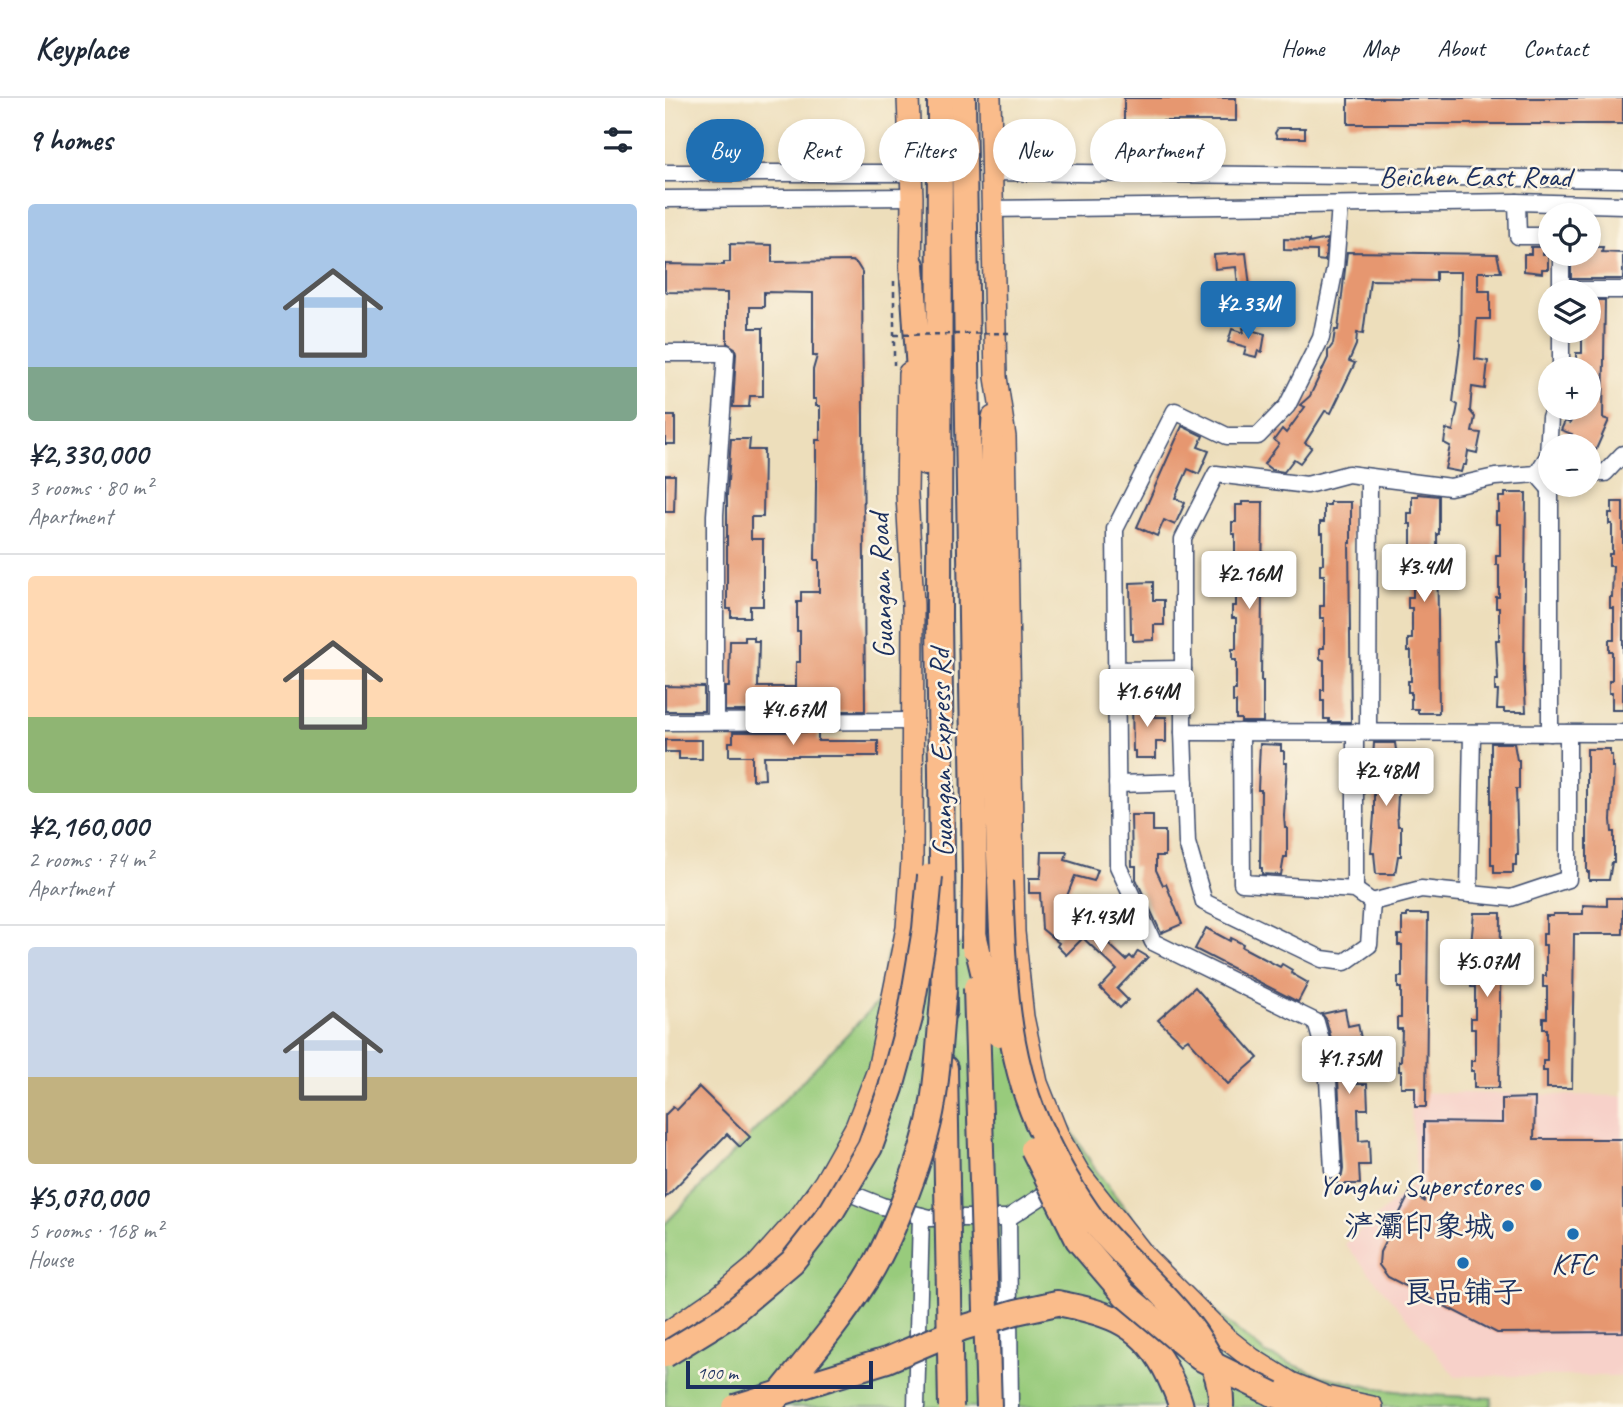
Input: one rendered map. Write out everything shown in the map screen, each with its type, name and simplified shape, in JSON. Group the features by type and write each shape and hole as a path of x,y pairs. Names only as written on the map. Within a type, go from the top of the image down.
{"highway":[{"name":"Guangan Express Rd","path":"940,98 941,767 936,875 944,990 951,1407"},
{"name":"Guangan Express Rd","path":"963,98 974,934 989,1407"},
{"path":"912,265 927,500 939,617"},
{"path":"969,462 994,712 1003,965 1011,1030 1024,1084 1036,1120 1076,1195 1096,1224 1178,1312 1206,1349 1217,1374 1221,1407"},
{"path":"665,1355 727,1317 792,1262 832,1212 870,1147 891,1088 910,1018 936,875"},
{"path":"974,934 1014,1098 1038,1160 1078,1240 1125,1295 1200,1358 1273,1394 1314,1407"},
{"path":"769,1407 846,1309 867,1278 891,1231 916,1167 933,1104 944,990"},
{"path":"735,1407 887,1360 962,1328 1016,1311 1057,1303 1098,1310 1131,1327 1159,1354 1181,1407"}],"main road":[{"name":"Guangan Road","path":"908,98 909,119"},
{"path":"990,98 990,209 996,377 988,490 988,545 994,712"},
{"name":"Guangan Road","path":"665,1334 716,1299 756,1266 794,1223 825,1182 856,1127 878,1070 907,928 912,861 913,605 907,494 911,182"},
{"path":"996,377 1005,437 1014,932 1023,1017 1037,1083 1059,1138 1079,1172 1146,1258 1227,1339 1252,1359 1291,1383 1326,1397 1372,1407"}],"street":[{"name":"Beichen East Road","path":"991,172 1623,180"},
{"path":"665,173 879,173"},
{"path":"665,199 912,197"},
{"path":"1517,202 1518,236 1538,236"},
{"name":"Beichen East Road","path":"990,209 1517,202 1623,205"},
{"path":"1333,1170 1327,1062 1316,1021 1153,942 1118,866 1115,529 1175,411 1227,436 1258,436 1287,406 1321,338 1335,268 1340,205"},
{"path":"1601,290 1623,290"},
{"path":"665,354 726,353 715,515 715,721"},
{"path":"1601,473 1605,473 1623,454"},
{"path":"1372,902 1369,945 1345,962 1322,959 1204,902 1187,843 1183,539 1216,474 1307,485 1348,474 1450,487 1495,477 1537,474"},
{"path":"1355,890 1369,477"},
{"path":"1550,733 1552,497"},
{"path":"1116,670 1184,668"},
{"path":"665,722 914,721"},
{"path":"1184,732 1623,733"},
{"path":"1241,732 1242,883 1355,890 1372,902"},
{"path":"1469,894 1472,733"},
{"path":"1372,902 1421,889 1511,898 1568,878 1568,733"},
{"path":"1117,784 1185,782"},
{"path":"825,1182 881,1206 930,1218 1008,1218 1079,1172"},
{"path":"916,1407 921,1216"},
{"path":"1008,1218 1010,1407"}],"path":[{"path":"893,281 894,376"},
{"path":"894,335 1010,333"}],"shaded area":[{"name":"浐灞印象城","path":"1409,1092 1623,1096 1623,1376 1455,1376 1345,1244 1417,1181"}],"green space":[{"path":"1023,939 1032,1027 1055,1103 1093,1166 1154,1247 1217,1314 1266,1354 1322,1376 1379,1389 1492,1398 1491,1407 665,1407 665,1224 877,1003 888,951"}],"building":[{"path":"1124,98 1236,98 1236,121 1124,119"},
{"path":"1348,98 1623,98 1623,124 1348,124"},
{"path":"1278,128 1305,128 1305,138 1277,138 1275,133"},
{"path":"1284,239 1309,240 1309,243 1327,239 1325,261 1317,260 1317,251 1284,250"},
{"path":"730,244 772,245 772,262 852,261 862,272 865,711 725,711 725,687 729,687 730,641 745,641 745,637 754,637 754,641 759,641 758,687 796,687 796,662 800,662 797,602 801,602 801,592 819,592 819,560 815,560 816,440 820,440 820,406 816,406 816,399 813,399 813,370 817,356 813,356 813,293 764,292 764,307 750,307 750,328 763,328 763,396 750,396 749,407 733,407 736,353 735,348 727,343 727,293 665,292 665,264 724,265 724,262 730,262"},
{"path":"1531,247 1538,247 1538,266 1548,266 1548,269 1542,269 1542,273 1524,271 1524,254 1531,254"},
{"path":"1601,247 1602,252 1623,253 1623,279 1571,279 1571,266 1601,266"},
{"path":"1347,252 1497,254 1501,272 1478,272 1478,291 1490,291 1490,319 1477,319 1475,359 1488,361 1485,389 1472,387 1470,411 1475,417 1472,432 1481,433 1477,453 1468,451 1466,465 1463,465 1461,472 1445,469 1450,446 1444,443 1446,429 1453,431 1458,405 1453,402 1460,345 1461,272 1436,272 1436,281 1370,280 1363,334 1357,333 1356,345 1349,361 1355,363 1331,413 1325,411 1305,443 1312,447 1300,463 1294,459 1284,472 1272,470 1264,464 1279,444 1274,440 1282,429 1286,433 1305,407 1300,405 1310,396 1328,358 1335,330 1338,330"},
{"path":"1246,253 1254,320 1242,321 1236,267 1215,269 1214,255"},
{"path":"1601,300 1605,300 1603,418 1609,420 1601,438 1601,434 1572,434 1561,430 1565,421 1570,423 1571,420 1601,420 1601,357 1576,357 1576,353 1582,353 1582,343 1601,343"},
{"path":"1243,328 1265,334 1262,352 1258,351 1256,357 1244,354 1246,347 1228,342 1232,329 1244,333"},
{"path":"665,416 675,416 675,444 665,444"},
{"path":"1182,426 1203,436 1198,447 1209,451 1199,474 1188,469 1175,498 1185,503 1175,525 1164,520 1157,536 1137,527"},
{"path":"731,439 750,439 749,450 764,450 763,517 751,517 751,539 763,539 763,606 750,606 750,617 731,617 731,609 727,609 727,495"},
{"path":"665,475 675,475 674,512 665,512"},
{"path":"1505,493 1526,493 1526,712 1504,712 1504,709 1497,709 1498,691 1495,691 1495,680 1498,680 1496,640 1499,640 1499,608 1496,608 1496,597 1499,597 1499,565 1496,565 1496,555 1500,555 1500,524 1496,524 1496,512 1499,512 1499,497 1505,497"},
{"path":"1412,496 1439,496 1439,713 1418,713 1418,709 1411,709 1411,692 1408,692 1408,681 1411,681 1411,651 1408,651 1408,639 1412,639 1412,608 1408,608 1408,597 1413,597 1413,566 1408,566 1408,555 1411,555 1411,524 1408,524 1408,513 1412,513"},
{"path":"1242,502 1263,502 1263,722 1241,722 1241,719 1236,719 1236,702 1233,702 1233,690 1236,690 1236,660 1232,660 1232,649 1236,649 1236,618 1232,618 1232,606 1236,606 1236,576 1231,576 1231,565 1235,565 1235,534 1232,534 1232,522 1236,522 1236,505 1242,505"},
{"path":"1330,502 1351,502 1351,722 1329,722 1329,719 1324,719 1324,701 1321,701 1321,690 1324,690 1324,660 1320,659 1320,648 1324,648 1324,618 1320,618 1320,606 1324,606 1324,575 1320,575 1320,564 1323,564 1323,533 1320,533 1320,522 1324,522 1324,505 1330,505"},
{"path":"1612,502 1623,502 1623,710 1612,710 1612,693 1609,693 1609,681 1612,681 1612,651 1609,651 1609,640 1614,640 1614,608 1610,608 1613,566 1609,566 1609,554 1612,554 1612,524 1609,524 1609,513 1612,513"},
{"path":"1153,582 1153,600 1164,600 1164,625 1154,625 1154,640 1133,641 1130,583"},
{"path":"665,686 704,687 704,711 665,711"},
{"path":"1155,699 1155,717 1166,717 1166,742 1156,742 1156,758 1135,758 1132,700"},
{"path":"733,732 818,732 818,741 878,741 878,756 764,756 765,779 752,780 752,756 729,756 729,742 733,742"},
{"path":"665,740 702,740 702,759 679,759 679,752 665,752"},
{"path":"1374,743 1395,743 1397,757 1400,757 1397,814 1398,826 1401,826 1401,856 1398,856 1395,874 1376,874 1374,853 1371,853"},
{"path":"1491,743 1514,743 1519,760 1519,789 1516,789 1518,855 1516,865 1513,865 1513,873 1494,873 1494,865 1491,865"},
{"path":"1260,744 1281,745 1284,763 1287,763 1284,816 1287,828 1287,857 1284,857 1281,875 1262,874 1260,868"},
{"path":"1587,749 1610,749 1612,755 1614,767 1611,820 1614,832 1614,862 1609,880 1589,880 1587,872"},
{"path":"1131,815 1153,815 1153,831 1165,831 1165,856 1156,856 1156,870 1163,885 1166,884 1182,924 1161,933 1136,879 1136,866 1132,866"},
{"path":"1042,852 1067,852 1065,860 1098,870 1094,881 1075,876 1067,896 1071,898 1054,939 1042,929 1040,893 1029,893 1029,878 1040,878"},
{"path":"1607,898 1623,898 1623,934 1574,934 1572,1088 1547,1088 1547,1071 1543,1071 1543,1061 1547,1061 1547,1029 1543,1029 1543,1018 1547,1018 1547,987 1543,987 1543,976 1546,976 1546,945 1543,945 1543,934 1546,934 1546,916 1583,914 1583,905 1607,906"},
{"path":"1081,913 1086,918 1089,914 1101,925 1095,931 1126,960 1130,956 1133,959 1138,951 1148,957 1117,989 1128,1000 1120,1008 1100,988 1117,970 1083,938 1066,955 1057,946 1059,943 1055,940"},
{"path":"1474,913 1501,913 1499,1088 1474,1088 1474,1071 1471,1071 1471,1061 1475,1061 1475,1029 1471,1029 1471,1018 1475,1018 1475,987 1471,987 1471,976 1475,976 1475,945 1471,945"},
{"path":"1407,914 1428,914 1426,1107 1415,1107 1415,1087 1401,1087 1399,1071 1402,1029 1397,1029 1397,1018 1401,1018 1401,988 1398,988 1398,977 1402,977 1402,945 1398,945 1398,935 1402,935 1402,917 1407,917"},
{"path":"1206,928 1230,941 1231,938 1243,944 1242,947 1280,967 1282,964 1292,970 1291,973 1308,983 1298,1002 1195,949"},
{"path":"1195,987 1258,1058 1228,1084 1188,1039 1182,1043 1158,1020"},
{"path":"1345,1009 1348,1026 1358,1024 1363,1048 1353,1051 1357,1084 1367,1084 1368,1109 1358,1109 1359,1141 1369,1140 1370,1165 1359,1165 1360,1184 1337,1184 1343,1169 1337,1061 1326,1019 1322,1014"},
{"path":"699,1087 750,1137 740,1147 727,1134 665,1198 665,1115 673,1107 677,1110"},
{"name":"浐灞印象城","path":"1535,1098 1534,1139 1623,1139 1623,1332 1497,1333 1388,1277 1379,1265 1380,1252 1410,1193 1424,1201 1424,1122 1502,1123 1502,1099"}],"place":[{"name":"Yonghui Superstores","path":"1536,1185"},
{"name":"浐灞印象城","path":"1508,1226"},
{"name":"KFC","path":"1573,1234"},
{"name":"良品铺子","path":"1463,1263"}]}
